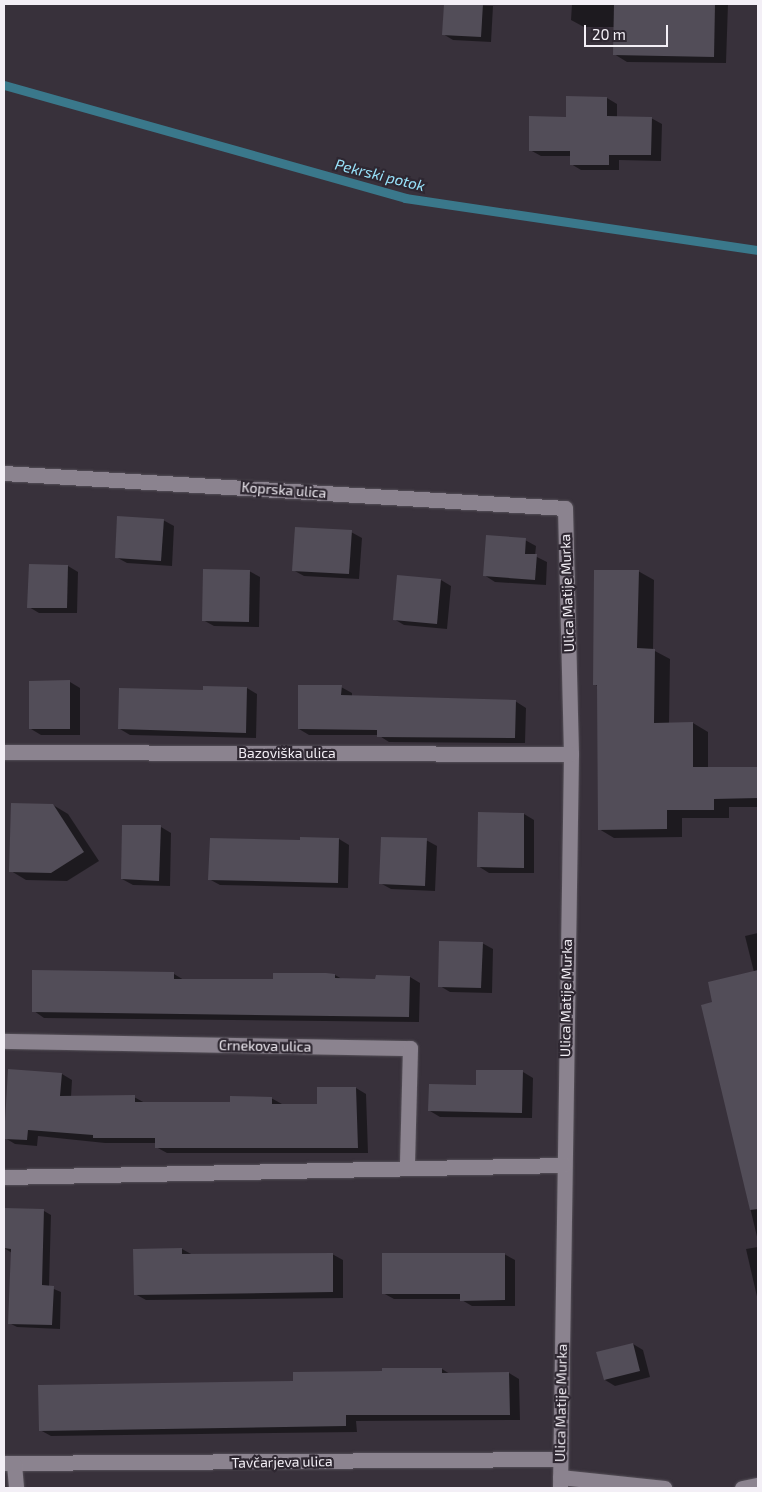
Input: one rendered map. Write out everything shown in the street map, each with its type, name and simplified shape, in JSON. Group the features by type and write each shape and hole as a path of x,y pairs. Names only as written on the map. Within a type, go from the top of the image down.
{"street":[{"name":"Koprska ulica","path":"4,473 564,508"},
{"name":"Ulica Matije Murka","path":"560,1482 571,754 564,508"},
{"name":"Bazoviška ulica","path":"4,752 571,754"},
{"name":"Crnekova ulica","path":"4,1041 410,1048 407,1166"},
{"path":"4,1177 407,1166 564,1165"},
{"name":"Tavčarjeva ulica","path":"9,1464 560,1459"},
{"path":"9,1464 16,1488"},
{"path":"560,1482 664,1488"},
{"path":"742,1488 758,1485"}],"building":[{"path":"444,4 483,4 481,37 442,35"},
{"path":"614,4 715,4 714,57 613,55"},
{"path":"566,96 607,97 607,116 652,117 651,155 609,155 609,165 570,165 570,151 529,151 529,116 566,117"},
{"path":"117,516 164,519 161,561 115,558"},
{"path":"295,527 352,530 349,574 292,571"},
{"path":"486,535 526,538 525,554 537,554 535,580 483,576"},
{"path":"29,564 68,565 67,608 27,608"},
{"path":"203,569 250,570 249,622 202,621"},
{"path":"594,570 639,570 637,648 655,649 654,723 693,722 693,767 758,767 758,798 714,799 714,810 667,810 667,829 598,830 597,685 593,685"},
{"path":"397,575 441,579 437,624 393,620"},
{"path":"70,680 70,729 29,729 29,681"},
{"path":"298,685 342,685 341,695 516,700 515,738 377,737 377,730 298,729"},
{"path":"203,686 247,687 246,733 118,729 119,688 203,690"},
{"path":"11,803 53,804 84,852 51,873 9,872"},
{"path":"478,812 524,813 524,868 477,867"},
{"path":"122,825 161,825 159,881 121,879"},
{"path":"300,837 339,838 338,883 208,880 210,838 300,840"},
{"path":"381,837 427,838 425,886 379,884"},
{"path":"439,941 483,942 481,988 438,987"},
{"path":"32,970 174,972 174,979 273,979 273,973 326,973 335,974 335,978 375,979 376,975 410,976 409,1017 32,1012"},
{"path":"758,970 758,1209 750,1210 701,1005 712,1002 708,982"},
{"path":"8,1069 62,1073 60,1096 135,1095 135,1102 230,1102 230,1096 272,1097 272,1104 317,1104 317,1087 356,1087 358,1148 155,1148 155,1138 93,1138 93,1135 28,1130 27,1140 4,1139"},
{"path":"476,1070 523,1070 522,1113 428,1111 429,1084 476,1085"},
{"path":"4,1208 44,1209 42,1285 54,1286 52,1325 8,1324 11,1249 4,1248"},
{"path":"182,1248 182,1254 333,1253 333,1292 134,1295 133,1249"},
{"path":"382,1253 505,1253 505,1300 460,1301 460,1294 382,1294"},
{"path":"633,1343 640,1371 604,1380 596,1352"},
{"path":"382,1368 442,1368 442,1373 509,1372 510,1415 346,1415 346,1426 39,1431 38,1385 293,1381 293,1372 382,1371"}],"waterway":[{"name":"Pekrski potok","path":"4,85 405,198 758,250"}]}
